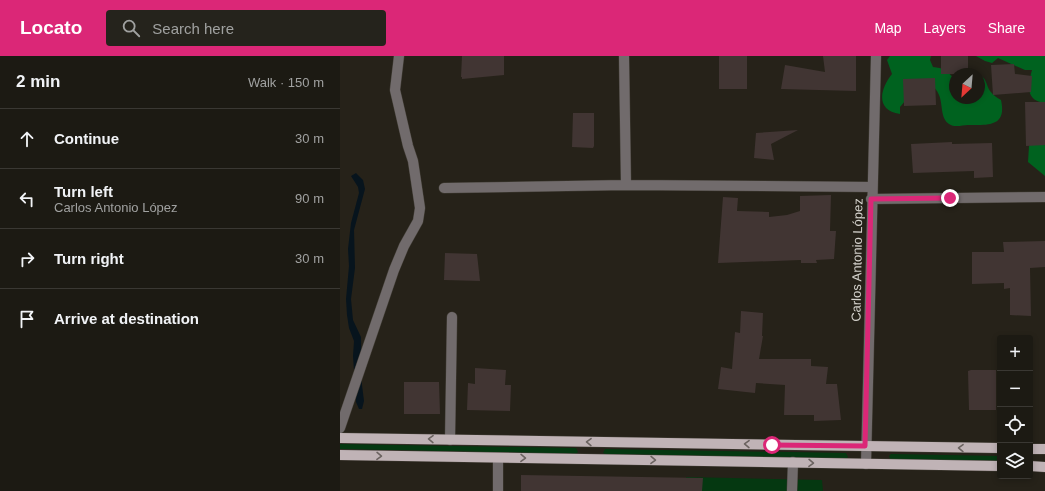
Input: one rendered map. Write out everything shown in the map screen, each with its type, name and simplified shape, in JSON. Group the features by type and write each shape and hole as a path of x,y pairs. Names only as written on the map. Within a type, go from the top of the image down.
{"main road":[{"path":"340,438 997,448"},
{"path":"616,442 616,460"},
{"path":"1033,449 1045,449"},
{"path":"340,455 997,466"},
{"path":"1033,466 1045,467"}],"street":[{"path":"340,428 394,270 404,246 418,221 420,208 413,161 395,90 399,56"},
{"path":"624,56 626,185"},
{"name":"Carlos Antonio López","path":"866,464 865,446 871,199 876,56"},
{"path":"444,188 626,185 872,187"},
{"path":"871,199 1045,196"},
{"path":"450,440 452,317"},
{"path":"498,458 498,491"},
{"path":"792,491 793,462"}],"green space":[{"path":"890,56 931,56 930,60 933,67 940,68 949,73 949,104 985,104 985,80 991,92 1001,100 1001,115 994,123 989,124 951,125 944,118 939,95 930,83 905,101 900,107 900,114 892,112 883,104 882,98 885,86 892,74 887,60"},
{"path":"976,56 1045,56 1045,103 1039,102 1031,96 1029,87 1032,70 1025,70 998,58 992,63"},
{"path":"1045,133 1045,176 1028,162 1029,146"},
{"path":"340,444 576,448 578,452 576,454 340,449"},
{"path":"605,449 846,453 848,457 846,459 605,454 603,453"},
{"path":"891,454 997,456 997,461 890,459 889,456"},
{"path":"686,477 822,480 823,491 687,491"}],"shaded area":[{"path":"356,173 363,180 365,189 354,230 355,268 351,299 353,320 361,337 362,385 364,401 362,409 359,409 356,402 353,356 354,341 349,328 346,299 349,266 348,249 351,223 359,193 358,187 351,176"}],"building":[{"path":"462,56 504,56 504,75 462,79"},
{"path":"719,56 747,56 747,89 719,89"},
{"path":"823,56 856,56 856,91 781,89 785,65 825,72"},
{"path":"941,56 968,56 968,68 949,68 949,74 941,74"},
{"path":"1014,64 1015,74 1032,76 1031,92 993,95 991,65"},
{"path":"935,78 936,105 904,106 903,79"},
{"path":"1025,102 1045,102 1045,145 1026,146"},
{"path":"573,113 594,113 593,148 572,147"},
{"path":"798,130 771,144 774,160 754,158 756,133"},
{"path":"952,142 952,144 992,143 993,177 974,178 974,171 913,173 911,144"},
{"path":"831,195 830,231 836,231 834,259 816,260 817,263 801,263 801,260 718,263 723,197 738,198 737,211 769,212 769,217 787,215 800,211 800,196"},
{"path":"1045,241 1045,267 1030,268 1031,316 1010,315 1010,288 1004,289 1004,283 972,284 972,252 1004,252 1003,242"},
{"path":"445,253 477,254 480,281 444,280"},
{"path":"741,311 763,313 763,336 759,359 811,359 811,366 828,367 826,384 837,384 841,420 814,421 814,415 784,415 785,385 756,383 755,393 718,389 721,367 732,369 735,332 740,333"},
{"path":"475,368 506,370 505,385 511,385 510,411 467,410 468,383 475,384"},
{"path":"996,370 996,410 969,410 968,371"},
{"path":"404,382 439,382 440,414 404,414"},
{"path":"521,475 703,478 702,491 521,491"}],"route":[{"path":"772,445 865,446 871,199 950,198"}]}
